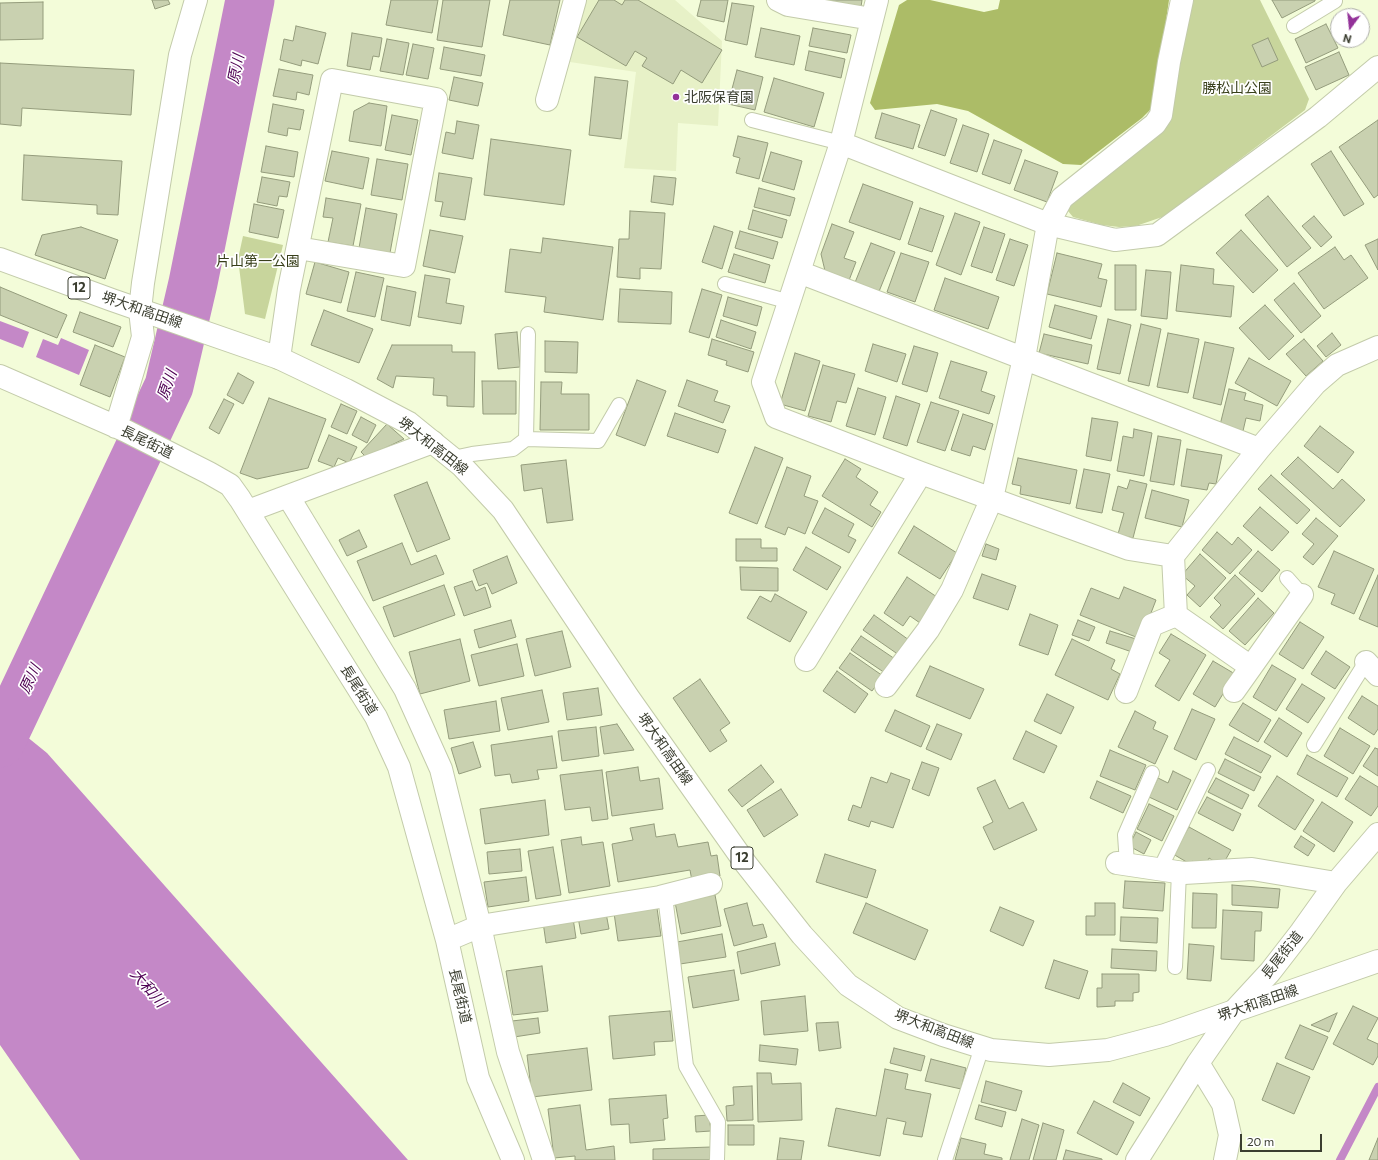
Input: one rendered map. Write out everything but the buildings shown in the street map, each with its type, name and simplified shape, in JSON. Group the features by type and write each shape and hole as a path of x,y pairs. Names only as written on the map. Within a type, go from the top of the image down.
{"street":[{"path":"121,429 150,313 143,283 180,55 196,0"},
{"path":"547,100 575,0"},
{"path":"778,0 788,5 875,10 841,143 763,382 776,417 921,473 1130,549 1173,556"},
{"path":"886,686 928,630 952,590 992,498 1024,358 1048,224 1062,198 1155,124 1161,115 1168,62 1182,0"},
{"path":"841,143 1048,224 1115,240 1157,235 1318,117 1378,66"},
{"path":"279,358 289,289 332,80 436,99 404,266 298,248"},
{"name":"堺大和高田線","path":"0,259 279,358 346,390 409,423 462,466 503,510 632,704 746,864 802,935 848,985 898,1018 943,1035 991,1050 1049,1055 1108,1050 1165,1035 1378,961"},
{"path":"799,272 1259,449"},
{"path":"1176,615 1173,556 1259,449 1315,384 1337,365 1378,347"},
{"name":"長尾街道","path":"0,376 121,429 209,473 230,486 248,511 376,718 393,752 399,767 447,940 478,1078 513,1160"},
{"path":"248,511 432,442"},
{"path":"806,660 921,473"},
{"path":"288,496 405,689 441,769 480,926 508,1052 544,1160"},
{"path":"1234,691 1302,595"},
{"path":"1176,615 1251,667"},
{"path":"1126,692 1152,625 1176,615"},
{"name":"長尾街道","path":"1137,1160 1198,1063 1234,1011 1270,972 1336,883 1378,834"},
{"path":"1122,864 1184,873 1252,869 1336,883"},
{"path":"447,940 480,926 665,896 711,884"},
{"path":"1198,1063 1223,1104 1230,1135 1226,1160"}],"lane":[{"path":"1294,26 1334,2 1334,0"},
{"path":"752,120 841,143"},
{"path":"725,284 790,302"},
{"path":"526,439 528,334"},
{"path":"452,458 513,449 526,439 598,441 619,405"},
{"path":"1287,578 1302,595"},
{"path":"1314,745 1372,668"},
{"path":"1175,967 1169,871 1208,770"},
{"path":"1122,864 1125,835 1152,773"},
{"path":"665,896 686,1066 718,1122 717,1160"},
{"path":"945,1160 982,1047"}],"shaded area":[{"name":"北阪保育園","path":"584,0 675,0 722,41 718,126 678,123 676,171 624,168 636,72 570,62"}],"green space":[{"path":"907,0 930,0 984,12 998,9 1000,0 1169,0 1155,96 1150,110 1142,118 1081,165 1063,164 968,111 937,104 875,110 870,103 899,5"},
{"name":"勝松山公園","path":"1191,0 1260,0 1309,99 1305,110 1165,216 1136,226 1119,227 1102,225 1073,217 1068,211 1071,203 1165,125"},
{"name":"片山第一公園","path":"243,236 283,245 265,319 245,314 238,259"}],"water":[{"path":"0,321 29,332 23,348 0,339"},
{"path":"61,338 89,350 79,375 36,357 43,339 58,345"},
{"name":"大和川","path":"0,715 47,753 408,1160 80,1160 0,1045"}],"waterway":[{"name":"原川","path":"0,743 169,386 193,283 250,0"},
{"path":"1340,1160 1378,1087"}],"place":[{"name":"北阪保育園","path":"676,97"}]}
